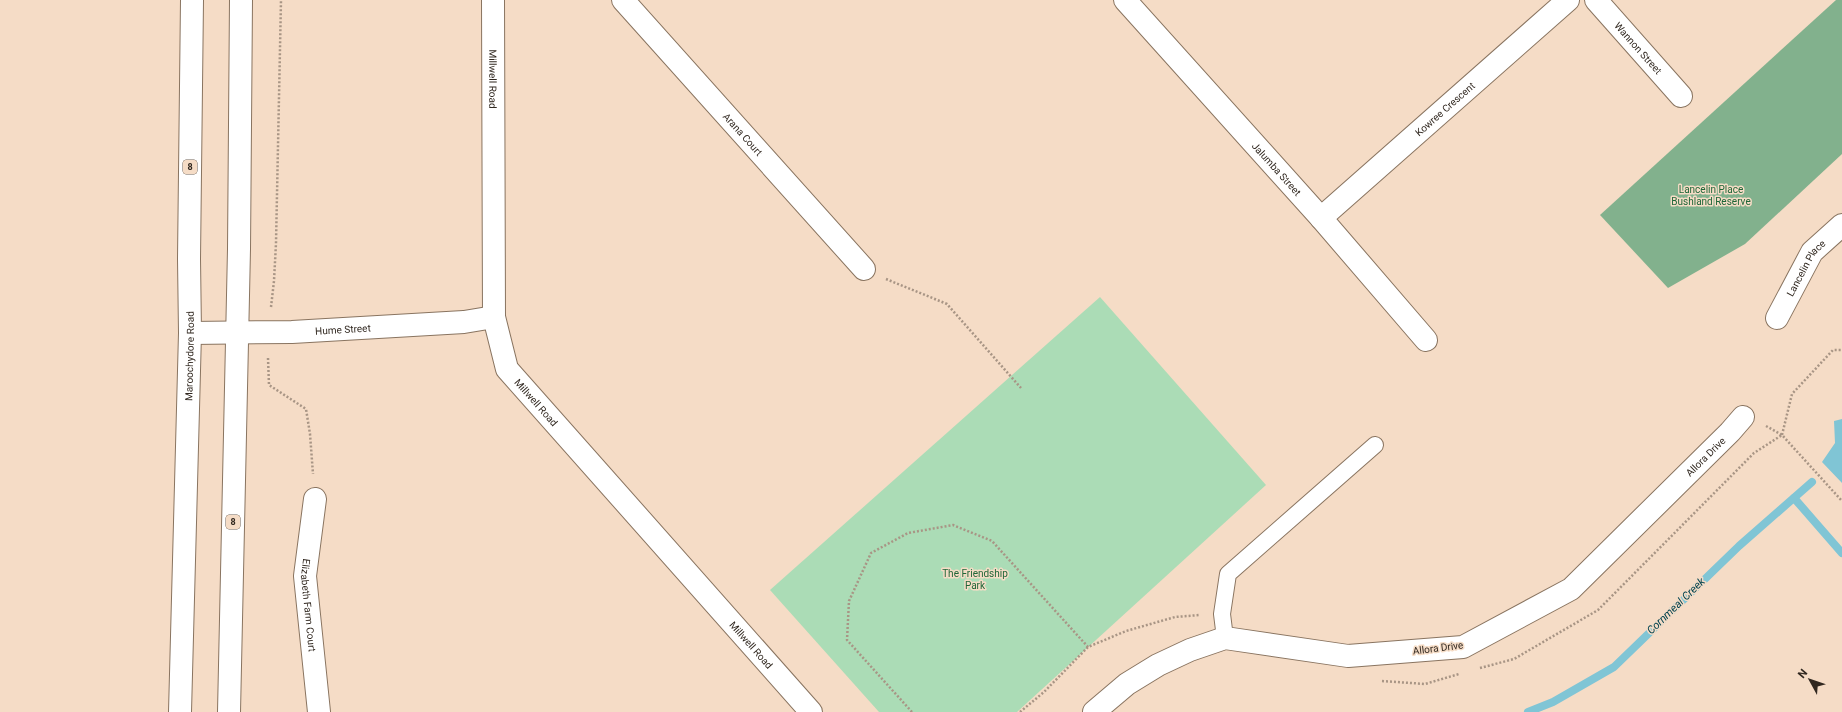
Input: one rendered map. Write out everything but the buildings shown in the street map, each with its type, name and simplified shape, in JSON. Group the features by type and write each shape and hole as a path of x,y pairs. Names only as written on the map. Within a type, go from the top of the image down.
{"street":[{"name":"Maroochydore Road","path":"180,712 190,333 189,259 192,0"},
{"name":"8","path":"229,712 237,332 241,0"},
{"name":"Millwell Road","path":"492,0 494,317 507,368 811,712"},
{"name":"Arana Court","path":"622,0 864,269"},
{"name":"Jalumba Street","path":"1125,0 1321,218 1426,340"},
{"name":"Wannon Street","path":"1596,0 1681,96"},
{"name":"Kowree Crescent","path":"1321,218 1555,4"},
{"name":"Lancelin Place","path":"1777,318 1812,252 1842,225"},
{"name":"Hume Street","path":"190,333 292,332 464,322 494,317"},
{"name":"Allora Drive","path":"1094,712 1127,684 1158,665 1190,650 1225,638 1348,656 1463,647 1571,589 1743,417"},
{"name":"Elizabeth Farm Court","path":"315,499 305,576 319,712"}],"lane":[{"path":"1225,638 1222,614 1228,574 1375,445"}],"path":[{"path":"274,281 281,0"},
{"path":"864,269 947,304 1021,388"},
{"path":"1842,350 1833,350 1792,394 1782,435 1842,501"},
{"path":"269,385 306,409 310,434 315,499"},
{"path":"912,712 847,640 849,601 871,553 908,532 954,525 992,541 1088,647"},
{"path":"1020,712 1044,692 1088,647 1126,631 1175,617 1222,614"}],"green space":[{"name":"Lancelin Place Bushland Reserve","path":"1836,0 1842,0 1842,154 1745,244 1668,288 1600,215"},
{"name":"The Friendship Park","path":"1100,297 1266,485 1017,712 879,712 770,590"}],"water":[{"path":"1842,419 1842,483 1822,462 1835,443 1834,421"}],"waterway":[{"name":"Cornmeal Creek","path":"1528,712 1553,702 1614,667 1739,546 1812,482"},
{"path":"1794,498 1842,553"}]}
